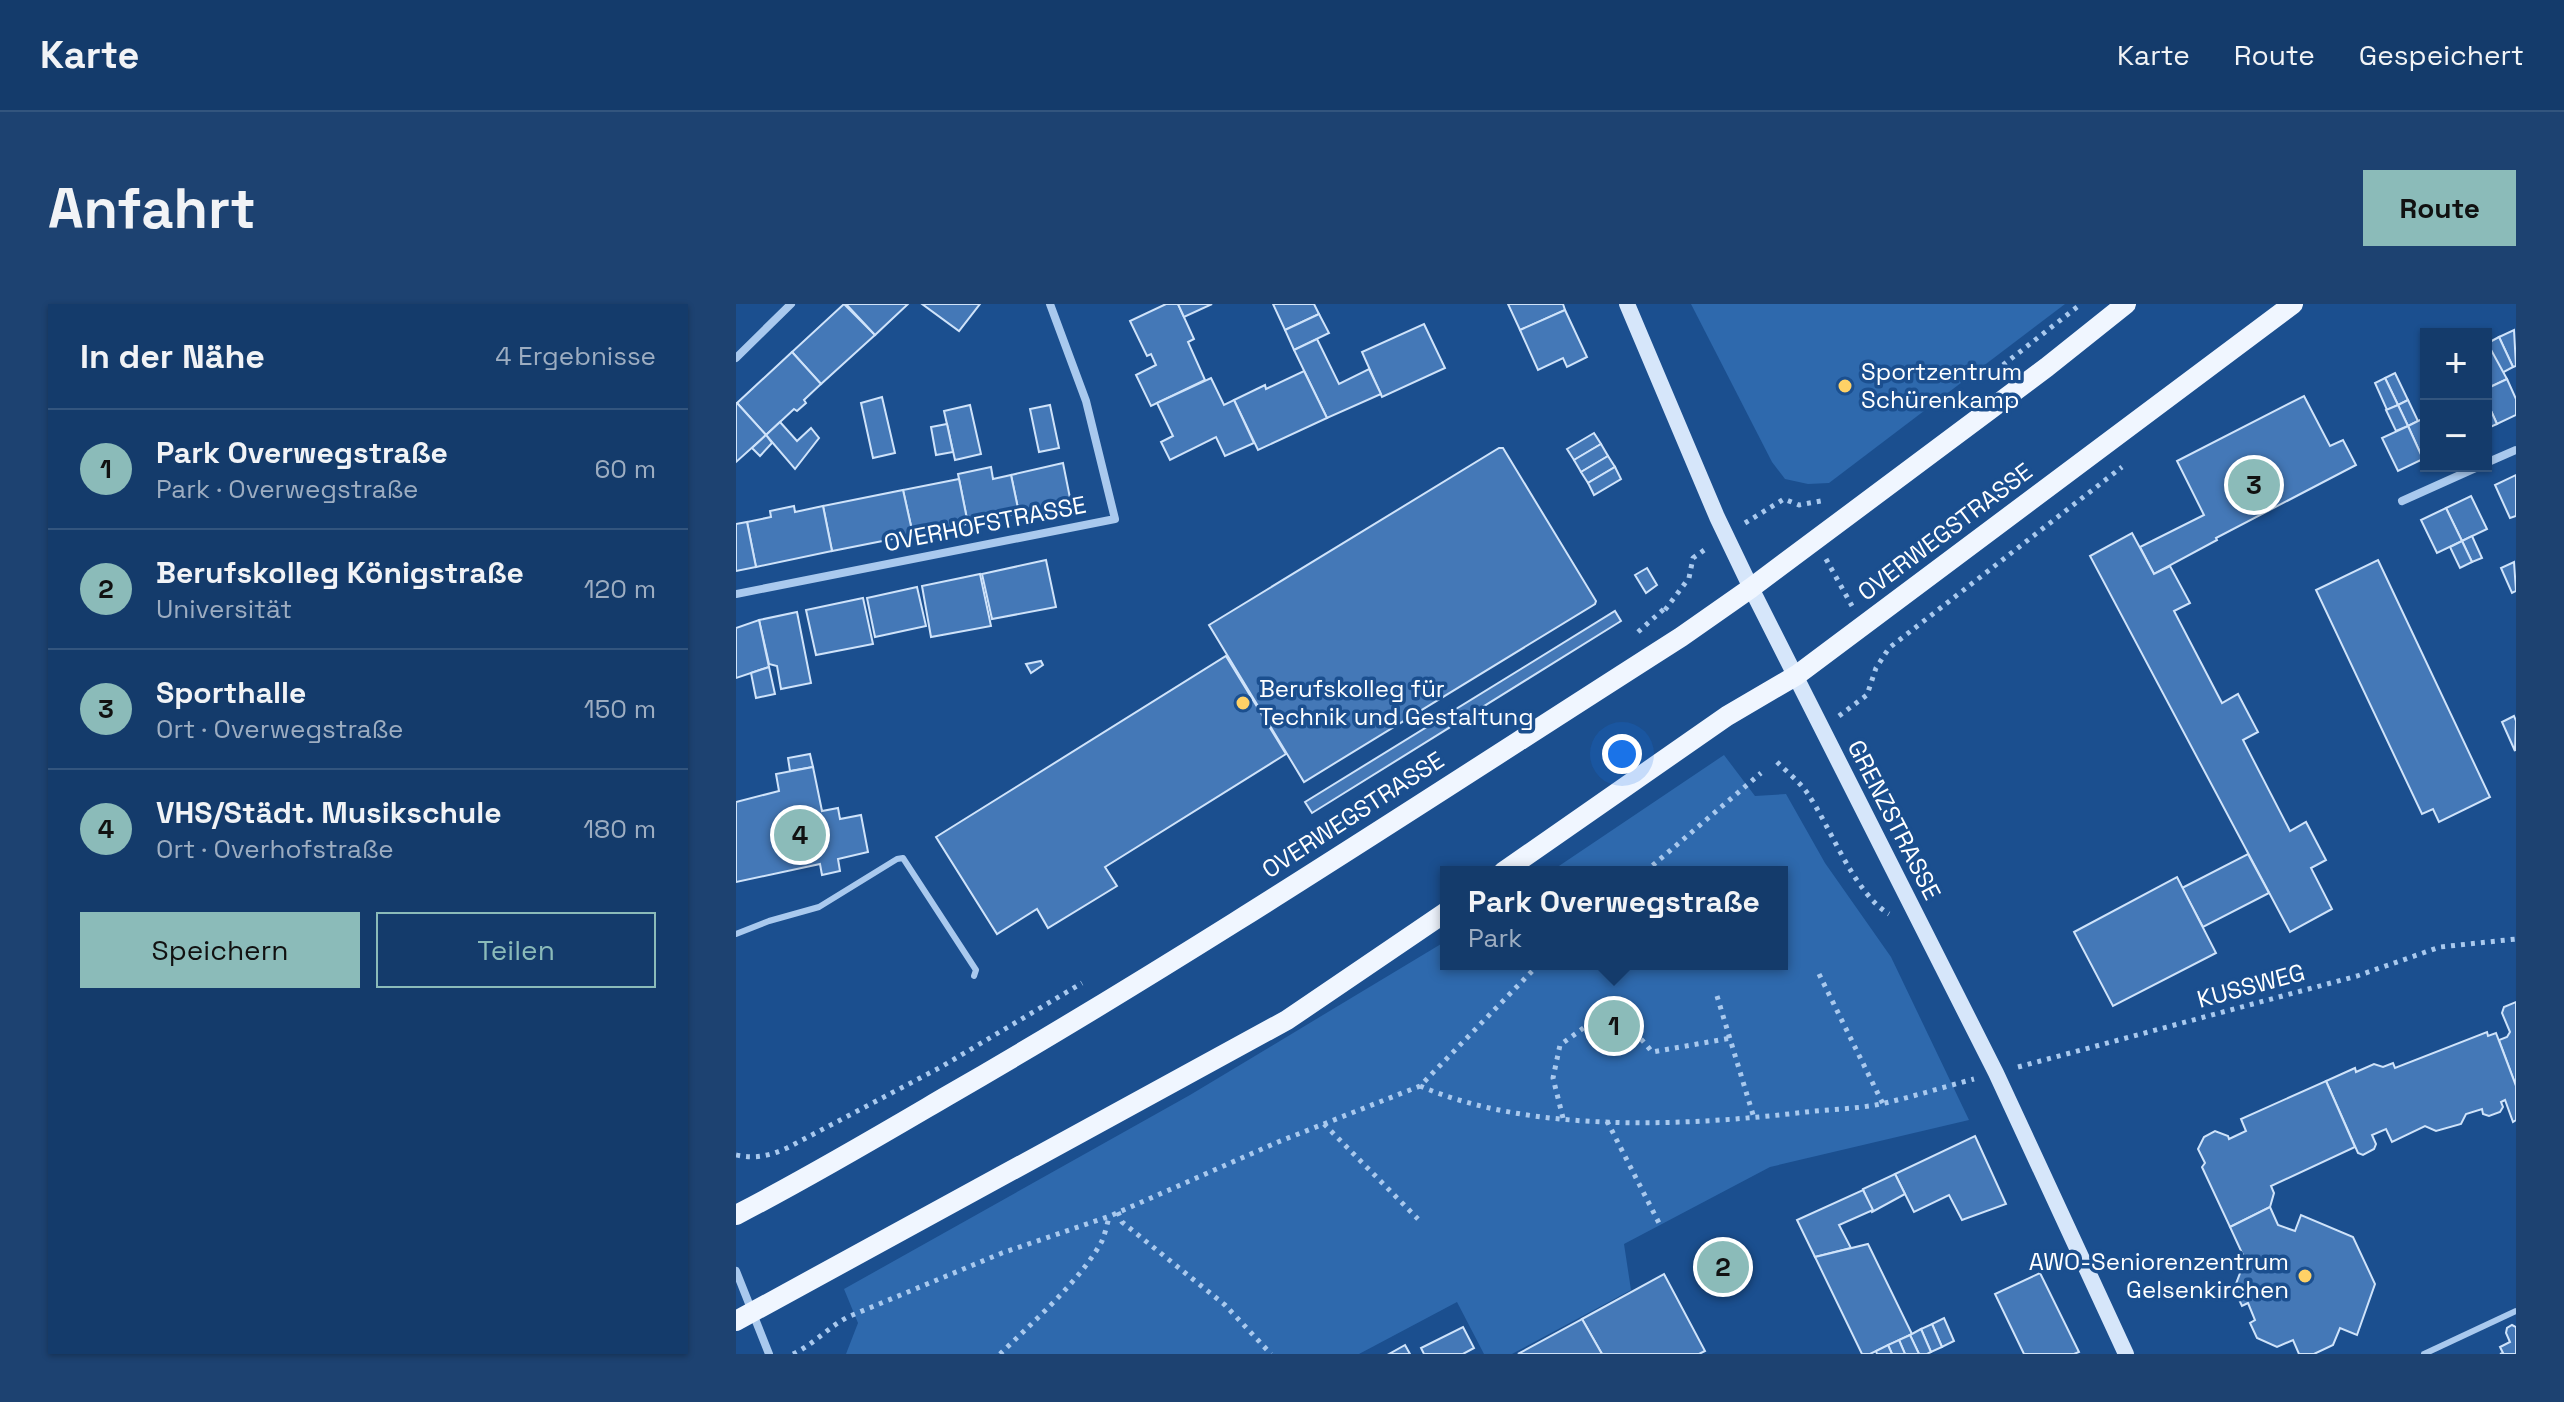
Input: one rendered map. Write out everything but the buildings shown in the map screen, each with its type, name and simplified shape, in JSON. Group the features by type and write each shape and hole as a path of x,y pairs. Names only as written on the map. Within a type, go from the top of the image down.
{"main road":[{"name":"OVERWEGSTRASSE","path":"736,1215 1042,1042 1681,637 1816,540 2126,304"},
{"name":"OVERWEGSTRASSE","path":"1512,866 1727,716 1797,675 2293,304"},
{"path":"743,1317 1287,1020 1440,916"}],"street":[{"path":"736,358 791,304"},
{"name":"OVERHOFSTRASSE","path":"736,594 1115,519 1086,401 1050,304"},
{"name":"GRENZSTRASSE","path":"1627,304 1751,588 1996,1073 2126,1354"},
{"path":"2492,460 2516,450"},
{"path":"2402,501 2467,472"},
{"path":"736,1271 743,1317 769,1354"}],"lane":[{"path":"736,934 819,907 903,858 976,970 974,976"},
{"path":"2424,1354 2516,1311"}],"path":[{"path":"2000,368 2081,304"},
{"path":"1823,729 1867,695 1889,648 2131,460"},
{"path":"1631,636 1677,597 1689,578 1693,558 1784,499 1799,505 1826,500 1838,491"},
{"path":"1799,505 1881,660"},
{"path":"1665,608 1681,637"},
{"path":"1777,762 1807,791 1841,854 1877,907 1926,937"},
{"path":"1652,866 1761,773"},
{"name":"KUSSWEG","path":"1420,1086 1455,1101 1523,1115 1658,1123 1754,1118 1883,1104 2357,976 2440,947 2516,939"},
{"path":"793,1354 814,1344 838,1322 850,1316 1002,1253 1110,1216 1420,1086 1533,970"},
{"path":"1819,974 1883,1104"},
{"path":"736,1155 750,1158 769,1156 787,1148 941,1067 1088,980"},
{"path":"1717,996 1754,1118"},
{"path":"1563,1118 1553,1078 1560,1045 1596,1019 1618,1022 1640,1037 1652,1052 1731,1038"},
{"path":"1606,1120 1660,1225"},
{"path":"1324,1124 1418,1219"},
{"path":"1118,1212 1122,1222 1225,1305 1271,1354"},
{"path":"1000,1354 1058,1297 1084,1265 1102,1241 1110,1216"},
{"path":"814,1344 817,1354"}],"shaded area":[{"name":"Sportzentrum Schürenkamp","path":"1691,304 2065,304 1829,483 1808,484 1785,479 1772,462"},
{"path":"1724,755 1755,796 1786,794 1825,863 1891,957 1969,1120 1770,1167 1624,1244 1631,1290 1512,1354 1484,1354 1457,1302 1359,1354 846,1354 858,1323 844,1289 1190,1095 1440,945 1440,970 1788,970 1788,866 1559,866"}],"place":[{"name":"Sportzentrum Schürenkamp","path":"1845,386"},
{"name":"Sporthalle","path":"2254,485"},
{"name":"Berufskolleg für Technik und Gestaltung","path":"1243,703"},
{"name":"VHS/Städt. Musikschule","path":"800,835"},
{"name":"Park Overwegstraße","path":"1614,1026"},
{"name":"Berufskolleg Königstraße","path":"1723,1267"},
{"name":"AWO-Seniorenzentrum Gelsenkirchen","path":"2305,1276"}]}
